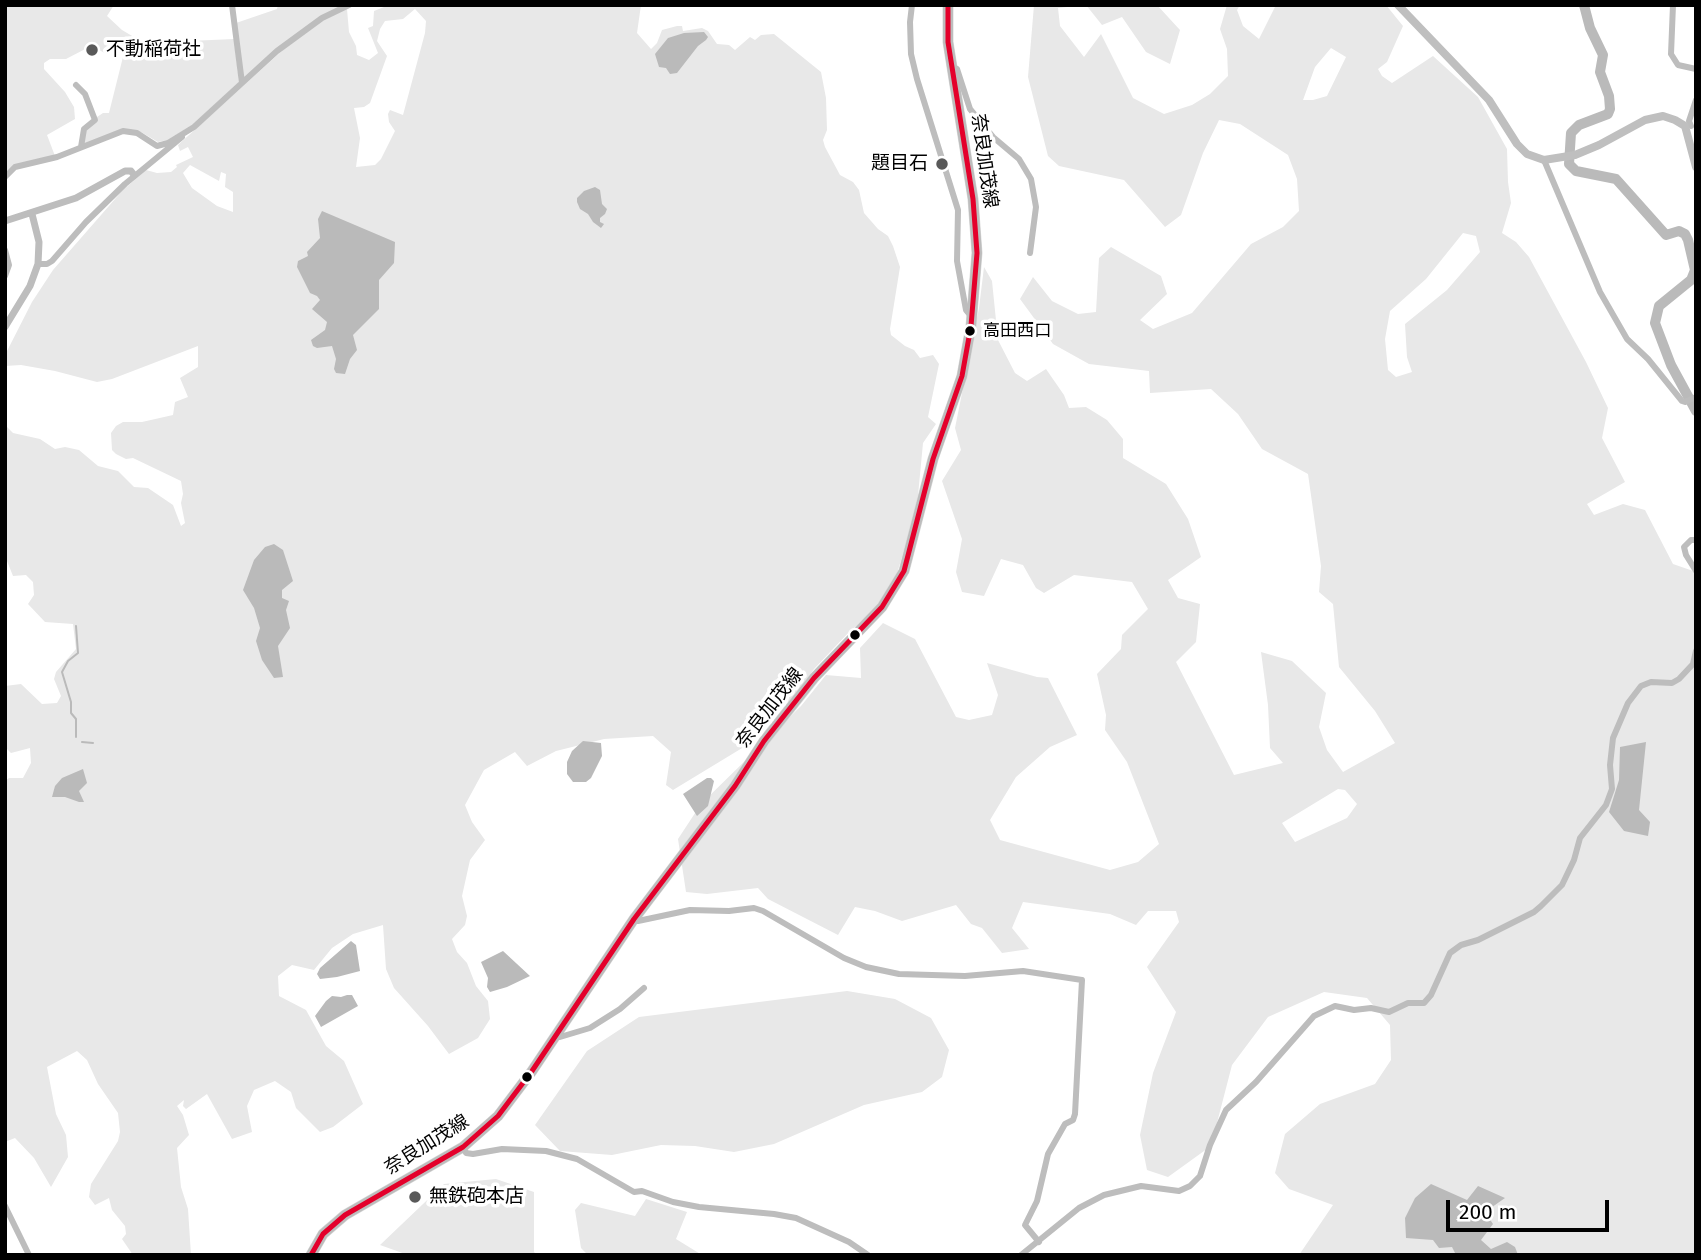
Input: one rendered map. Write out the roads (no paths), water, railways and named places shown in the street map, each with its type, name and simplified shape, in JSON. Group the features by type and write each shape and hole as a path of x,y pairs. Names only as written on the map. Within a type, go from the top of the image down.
{"main road":[{"name":"奈良加茂線","path":"311,1255 323,1234 345,1214 463,1147 498,1116 634,919 735,786 764,741 814,678 871,620 895,586 907,562 933,459 962,376 972,317 977,253 973,200 946,28 948,5"},
{"path":"1398,5 1489,100 1522,150 1544,160 1564,158 1599,145 1636,124 1655,117 1669,117 1692,126 1696,167"}],"street":[{"path":"232,5 242,83"},
{"path":"38,264 52,261 86,222 134,175 194,127 277,51 322,18 349,5"},
{"path":"912,5 911,54 958,210 957,261 966,310 972,317"},
{"path":"1673,5 1671,54 1678,65 1696,69"},
{"path":"953,67 957,69 970,109 993,137 1019,159 1031,179 1036,206 1030,253"},
{"path":"76,85 85,94 95,120 84,129 81,147"},
{"path":"1692,126 1689,121 1696,100"},
{"path":"5,177 15,167 57,157 112,135 128,131 157,146 168,143 194,127"},
{"path":"152,161 157,146"},
{"path":"1544,160 1600,292 1627,339 1685,402 1694,398"},
{"path":"5,221 32,214 88,192 125,171 134,175"},
{"path":"5,327 30,286 38,264 39,242 32,214"},
{"path":"5,250 9,265 5,276"},
{"path":"1696,540 1690,540 1684,547 1696,571"},
{"path":"1021,1255 1079,1208 1104,1195 1141,1186 1175,1191 1191,1186 1200,1176 1226,1110 1256,1082 1314,1016 1335,1006 1389,1012 1408,1003 1424,1003 1432,995 1450,953 1461,945 1478,940 1534,912 1549,899 1563,885 1580,838 1606,804 1612,789 1610,765 1613,738 1628,703 1641,686 1651,682 1672,683 1679,680 1693,664 1696,651"},
{"path":"634,919 638,921 690,910 729,911 754,908 844,958 888,972 965,976 1023,971 1082,979 1075,1114 1073,1120 1065,1124 1048,1154 1037,1201 1025,1225 1039,1242"},
{"path":"554,1037 590,1028 620,1009 644,988"},
{"path":"463,1147 466,1153 473,1154 502,1149 546,1151 577,1159 634,1192 642,1191 673,1202 699,1207 774,1214 796,1219 849,1242 868,1255"},
{"path":"5,1206 29,1255"}],"waterway":[{"path":"1584,5 1590,28 1603,55 1600,72 1609,96 1610,109 1608,114 1579,125 1571,133 1569,164 1576,171 1616,179 1666,235 1679,231 1685,234 1695,270 1691,280 1659,306 1655,323 1671,365 1696,411"},
{"path":"76,626 78,653 68,661 62,672 71,702 71,713 76,719 76,737"},
{"path":"82,742 93,743"}],"place":[{"name":"不動稲荷社","path":"92,50"},
{"name":"題目石","path":"942,164"},
{"name":"高田西口","path":"970,331"},
{"name":"無鉄砲本店","path":"415,1197"}]}
